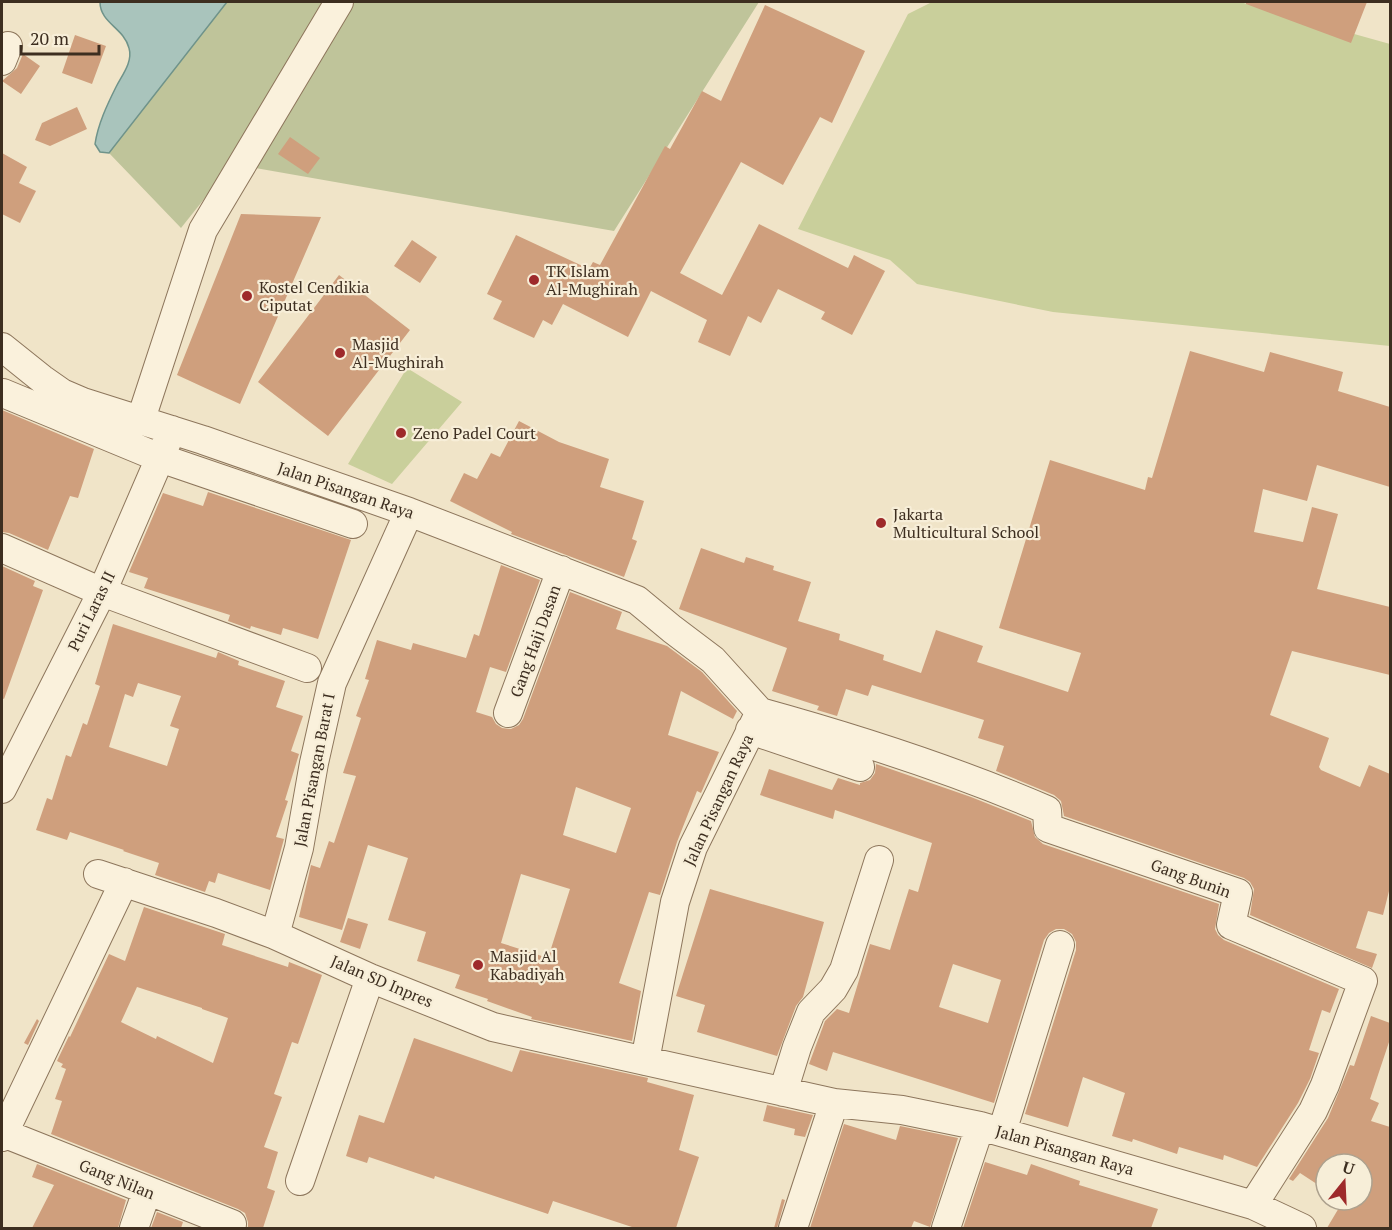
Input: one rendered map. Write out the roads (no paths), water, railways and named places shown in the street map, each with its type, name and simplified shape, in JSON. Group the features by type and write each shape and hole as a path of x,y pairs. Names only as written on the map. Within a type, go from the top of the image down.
{"street":[{"path":"141,419 203,230 339,2"},
{"name":"Jalan Pisangan Raya","path":"2,346 62,393 83,402 141,419 409,512 637,600 713,660 755,721 693,847 675,902 645,1061 834,1103 902,1110 991,1129 1253,1204 1302,1228"},
{"path":"3,393 160,458 353,524"},
{"name":"Puri Laras II","path":"2,789 13,740 102,592 172,430"},
{"path":"191,469 203,440"},
{"name":"Jalan Pisangan Barat I","path":"276,935 299,848 314,763 332,683 409,512"},
{"path":"2,548 102,592 307,669"},
{"name":"Gang Haji Dasan","path":"508,713 561,570"},
{"path":"755,721 860,767"},
{"name":"Gang Bunin","path":"755,721 894,752 986,784 1047,810 1048,828 1238,893 1231,925 1363,981 1312,1111 1253,1204"},
{"path":"783,1092 811,1012 833,989 844,970 879,860"},
{"name":"Jalan SD Inpres","path":"2,1135 111,878 276,935 370,978 493,1027 645,1061"},
{"path":"946,1228 991,1129 1060,945"},
{"path":"300,1181 370,978"},
{"path":"793,1228 834,1103"},
{"name":"Gang Nilan","path":"2,1135 232,1224"},
{"path":"134,1228 147,1191"}],"water":[{"path":"100,2 227,2 109,153 100,152 95,144 96,137 106,108 128,63 130,53 122,35 104,15"}],"place":[{"name":"TK Islam Al-Mughirah","path":"534,280"},
{"name":"Kostel Cendikia Ciputat","path":"247,296"},
{"name":"Masjid Al-Mughirah","path":"340,353"},
{"name":"Zeno Padel Court","path":"401,433"},
{"name":"Jakarta Multicultural School","path":"881,523"},
{"name":"Masjid Al Kabadiyah","path":"478,965"}]}
